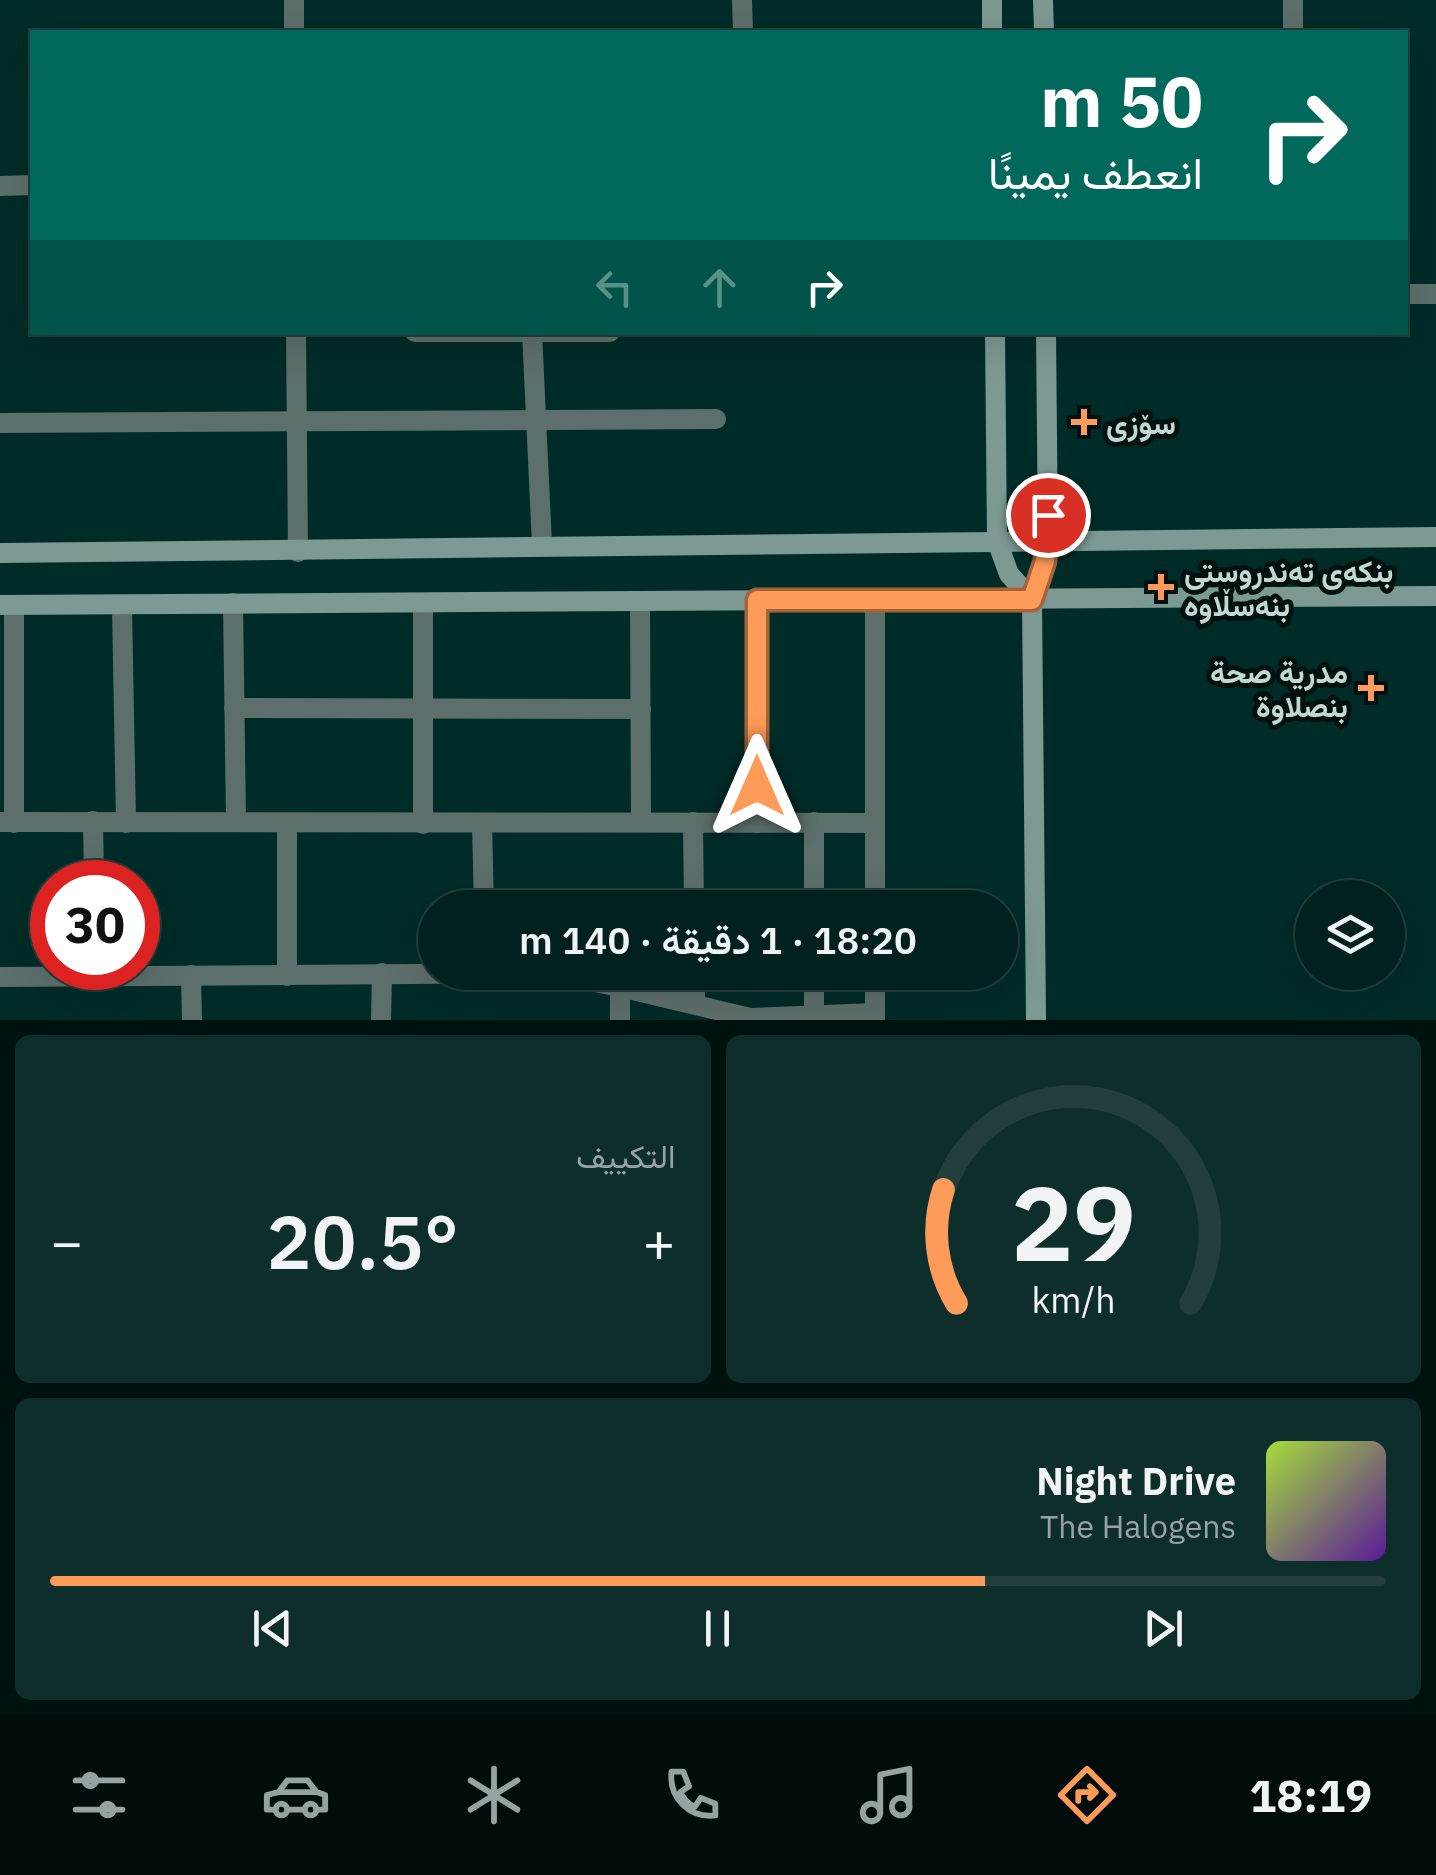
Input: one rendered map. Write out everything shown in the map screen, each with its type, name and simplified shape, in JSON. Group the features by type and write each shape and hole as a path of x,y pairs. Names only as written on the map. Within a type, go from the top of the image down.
{"street":[{"path":"294,0 294,30"},
{"path":"742,0 743,30"},
{"path":"992,0 992,30"},
{"path":"1043,0 1044,30"},
{"path":"1293,0 1293,30"},
{"path":"0,186 30,185"},
{"path":"1408,294 1436,294"},
{"path":"296,335 298,552"},
{"path":"532,335 542,545"},
{"path":"994,335 997,541 1009,574 1032,600"},
{"path":"1036,1020 1032,600 1048,540 1046,335"},
{"path":"0,423 716,419"},
{"path":"0,553 1436,536"},
{"path":"875,822 7,823 7,605 1436,596"},
{"path":"757,600 757,823"},
{"path":"875,600 875,890"},
{"path":"640,601 642,822"},
{"path":"233,603 236,822"},
{"path":"423,603 423,824"},
{"path":"122,606 126,823"},
{"path":"234,708 641,709"},
{"path":"93,821 94,860"},
{"path":"693,822 694,890"},
{"path":"814,822 814,890"},
{"path":"287,823 287,976"},
{"path":"482,823 484,890"},
{"path":"381,1020 382,973"},
{"path":"160,974 418,973"},
{"path":"0,977 30,975"},
{"path":"191,975 192,1020"},
{"path":"620,990 620,1020"},
{"path":"637,990 750,1019 875,1016 875,990"},
{"path":"695,990 695,1004"},
{"path":"814,990 814,1015"}],"place":[{"name":"سۆزی","path":"1084,422"},
{"name":"بنكەی تەندروستی بنەسڵاوە","path":"1161,587"},
{"name":"مدرية صحة بنصلاوة","path":"1371,688"}],"route":[{"path":"757,786 757,600 1032,600 1045,561 1048,515"}]}
